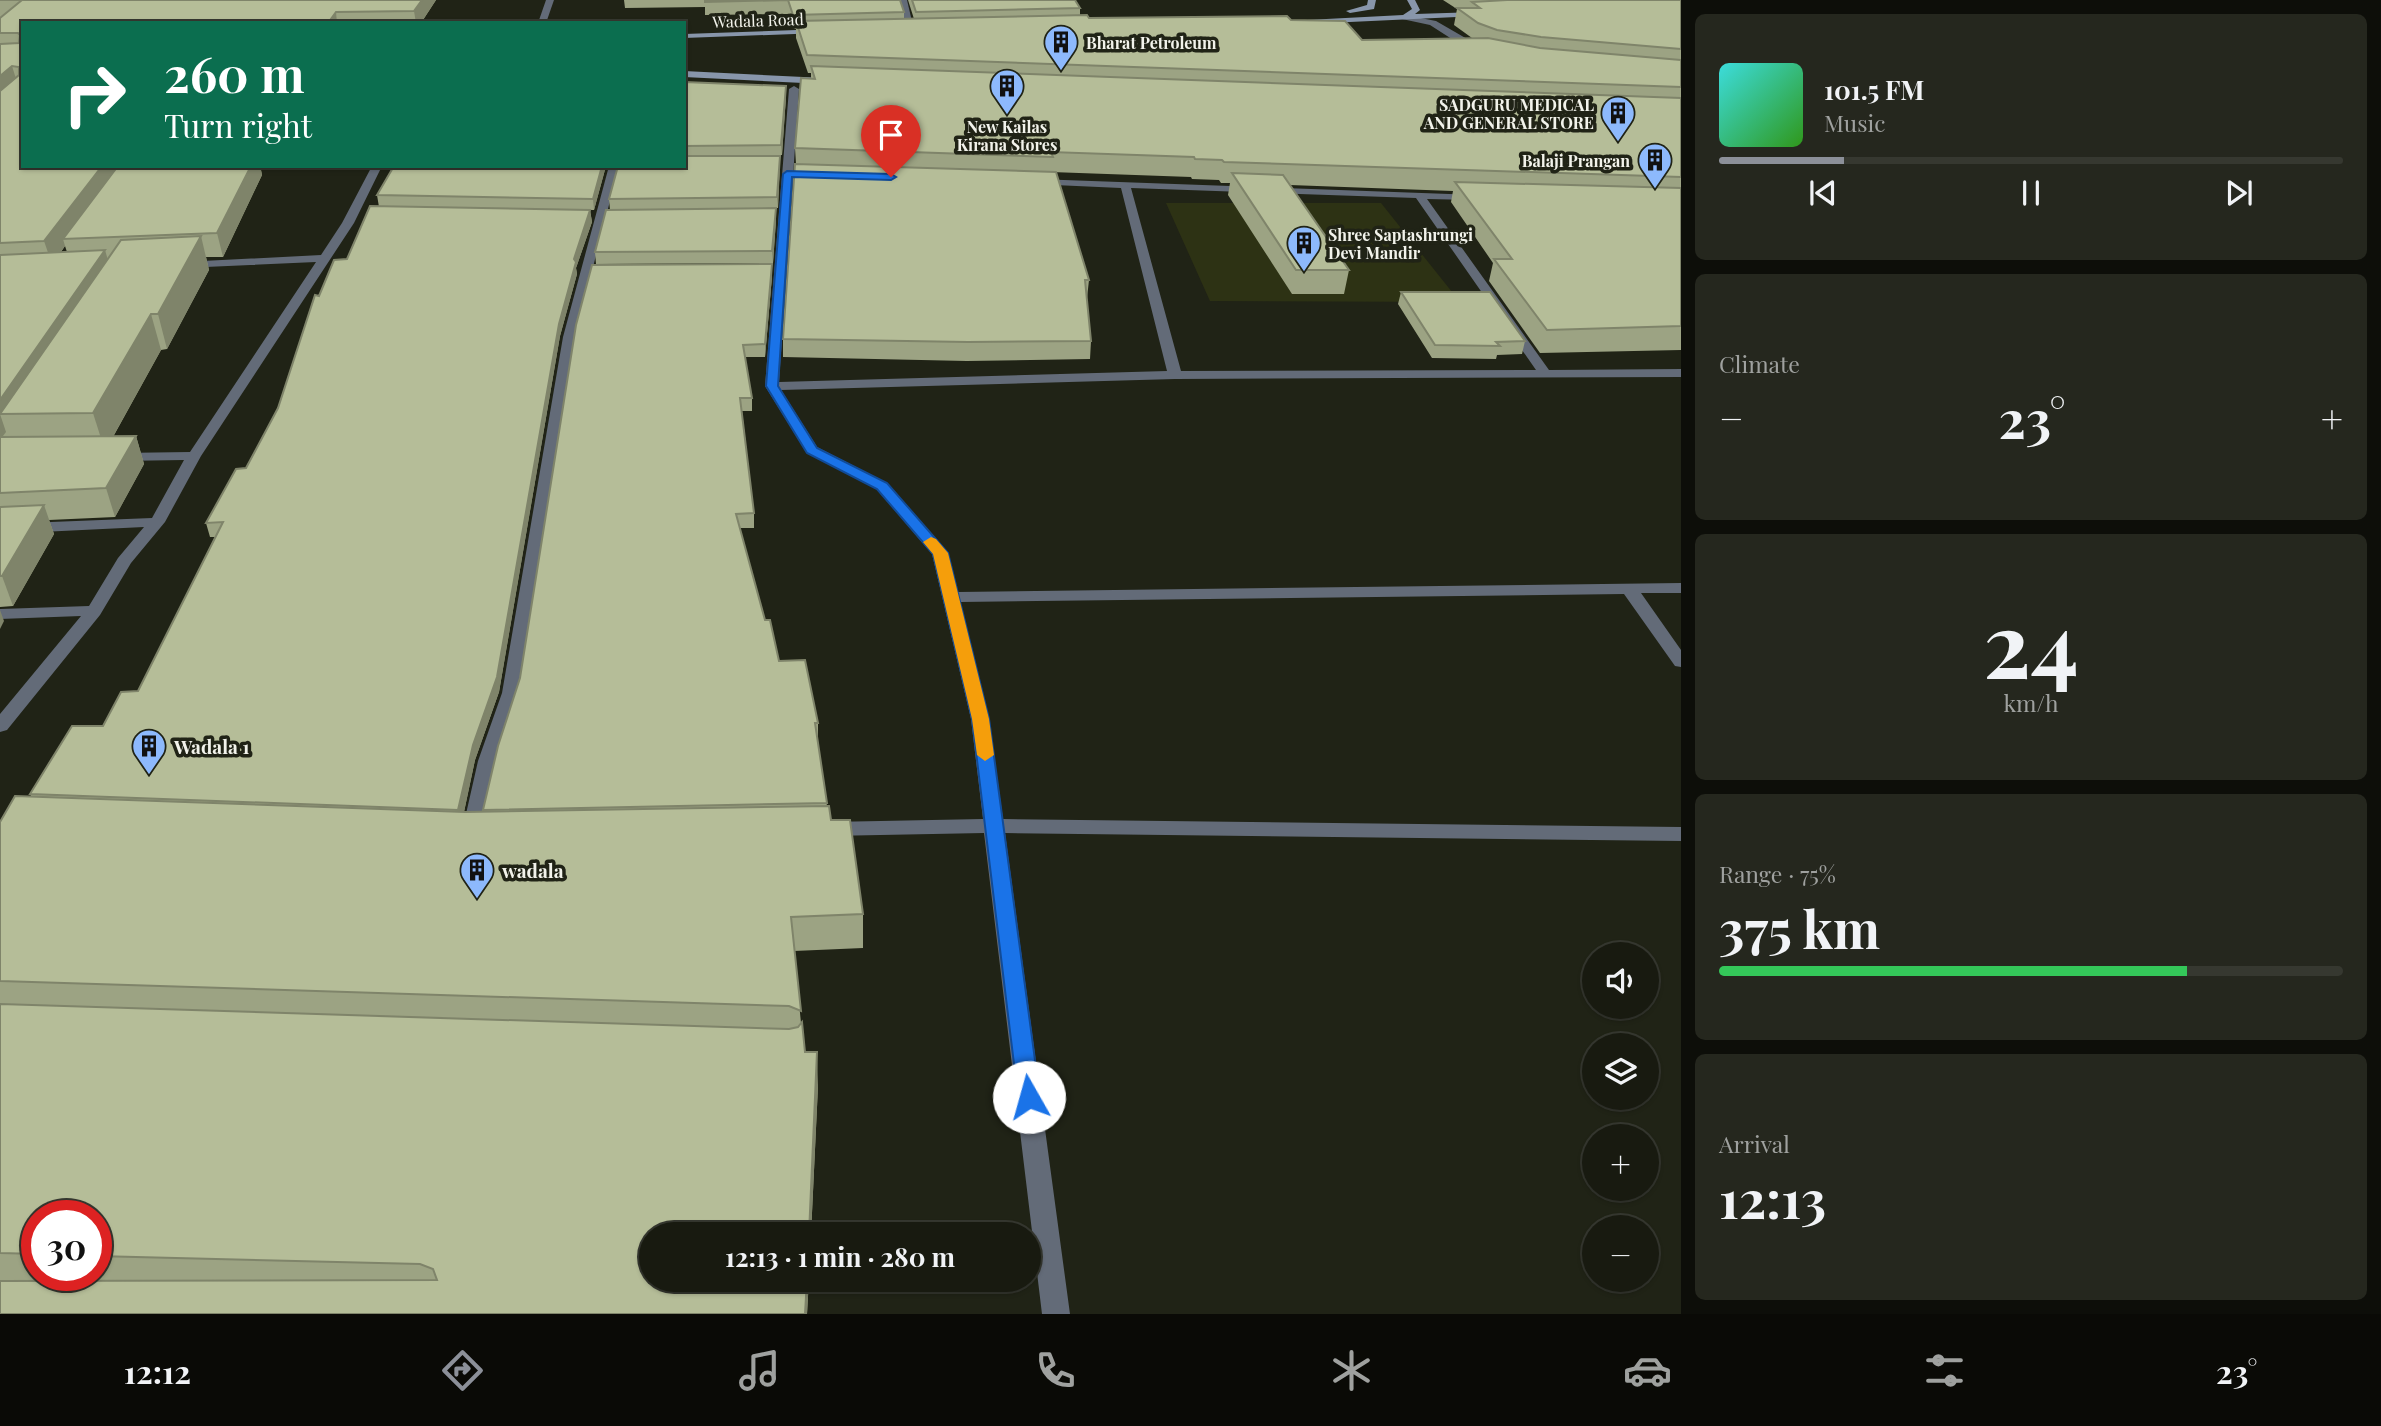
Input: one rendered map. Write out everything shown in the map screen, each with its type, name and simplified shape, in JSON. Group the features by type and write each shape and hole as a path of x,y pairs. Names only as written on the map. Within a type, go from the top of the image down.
{"street":[{"path":"543,21 550,0"},
{"path":"903,0 911,28"},
{"path":"1411,0 1416,10"},
{"path":"1371,3 1405,17 1433,23 1461,41 1490,52"},
{"path":"1371,3 1416,10 1487,11 1295,22 1371,3"},
{"path":"1405,17 1416,10"},
{"path":"898,29 925,28"},
{"name":"Wadala Road","path":"686,36 831,31"},
{"path":"686,74 838,85 794,89 686,83"},
{"path":"794,89 788,167 776,214 772,386 812,450 882,486 940,553 981,719 1056,1314"},
{"path":"0,726 94,611 124,561 157,522 194,456 326,258 361,213 376,168"},
{"path":"498,835 464,836 511,693 569,337 591,271 614,168"},
{"path":"1017,181 1483,197"},
{"path":"1125,185 1175,375"},
{"path":"1419,195 1545,373"},
{"path":"165,266 326,258"},
{"path":"772,386 1175,375 1681,373"},
{"path":"97,457 194,456"},
{"path":"0,529 157,522"},
{"path":"1629,589 1681,662"},
{"path":"951,597 1681,589"},
{"path":"0,614 94,611"},
{"path":"816,829 995,826 1681,834"}],"green space":[{"path":"1166,203 1381,203 1460,302 1210,301"}],"building":[{"path":"22,0 422,0 414,11 336,12 329,21 21,21 21,168 100,168 44,241 0,243 0,91 19,75 19,67 12,66 0,76 0,44 19,43 20,35 0,33 0,18"},
{"path":"705,0 788,0 705,2"},
{"path":"788,0 900,0 904,12 793,15"},
{"path":"912,0 1075,0 1080,8 916,12"},
{"path":"1681,0 1681,49 1541,37 1497,30 1478,23 1457,8 1480,8 1472,2"},
{"path":"1087,15 1089,18 1287,16 1291,20 1345,21 1362,40 1488,38 1540,48 1681,60 1681,87 807,55 796,21"},
{"path":"811,66 1681,98 1681,177 1224,162 1194,157 1051,152 1053,157 795,148 801,78 815,79"},
{"path":"686,82 786,86 781,145 686,146"},
{"path":"686,156 780,156 777,197 609,199 617,168 686,168"},
{"path":"795,164 1056,172 1089,280 1085,280 1091,341 783,339"},
{"path":"116,168 250,168 217,233 63,239"},
{"path":"393,168 601,168 593,199 377,195"},
{"path":"1232,173 1283,175 1349,270 1296,270"},
{"path":"1455,182 1681,188 1681,326 1547,330 1494,259 1512,259"},
{"path":"370,206 590,210 574,259 576,262 559,324 497,677 473,745 458,810 30,794 72,726 103,726 121,692 138,691 223,522 206,523 236,469 246,468 278,408 315,295 319,296 334,260 347,259"},
{"path":"776,208 772,251 595,252 606,210"},
{"path":"201,236 158,314 151,314 93,413 0,414 121,240"},
{"path":"105,250 0,400 0,255"},
{"path":"772,264 765,344 743,345 752,398 740,398 754,513 736,514 765,620 770,620 779,661 805,660 818,723 815,723 827,803 483,810 498,746 520,678 576,325 592,265"},
{"path":"1401,292 1490,292 1525,341 1496,342 1500,346 1435,345"},
{"path":"136,436 106,488 0,493 0,437"},
{"path":"44,505 2,576 0,576 0,507"},
{"name":"wadala","path":"15,796 465,812 829,806 831,820 850,820 863,914 791,917 801,1011 789,1006 0,981 0,822"},
{"path":"0,1004 789,1029 798,1027 802,1022 805,1052 817,1052 810,1222 639,1222 639,1292 806,1292 805,1314 0,1314 0,1281 21,1281 21,1291 112,1291 112,1281 437,1280 433,1269 420,1264 112,1256 112,1200 21,1200 21,1254 0,1253"}],"slow traffic":[{"path":"931,542 940,553 981,719 985,755"}],"place":[{"name":"Bharat Petroleum","path":"1061,72"},
{"name":"New Kailas Kirana Stores","path":"1007,116"},
{"name":"SADGURU MEDICAL AND GENERAL STORE","path":"1618,143"},
{"name":"Balaji Prangan","path":"1655,190"},
{"name":"Shree Saptashrungi Devi Mandir","path":"1304,273"},
{"name":"Wadala 1","path":"149,776"},
{"name":"wadala","path":"477,900"}],"route":[{"path":"891,177 787,174 772,386 812,450 882,486 940,553 981,719 1029,1097"}]}
